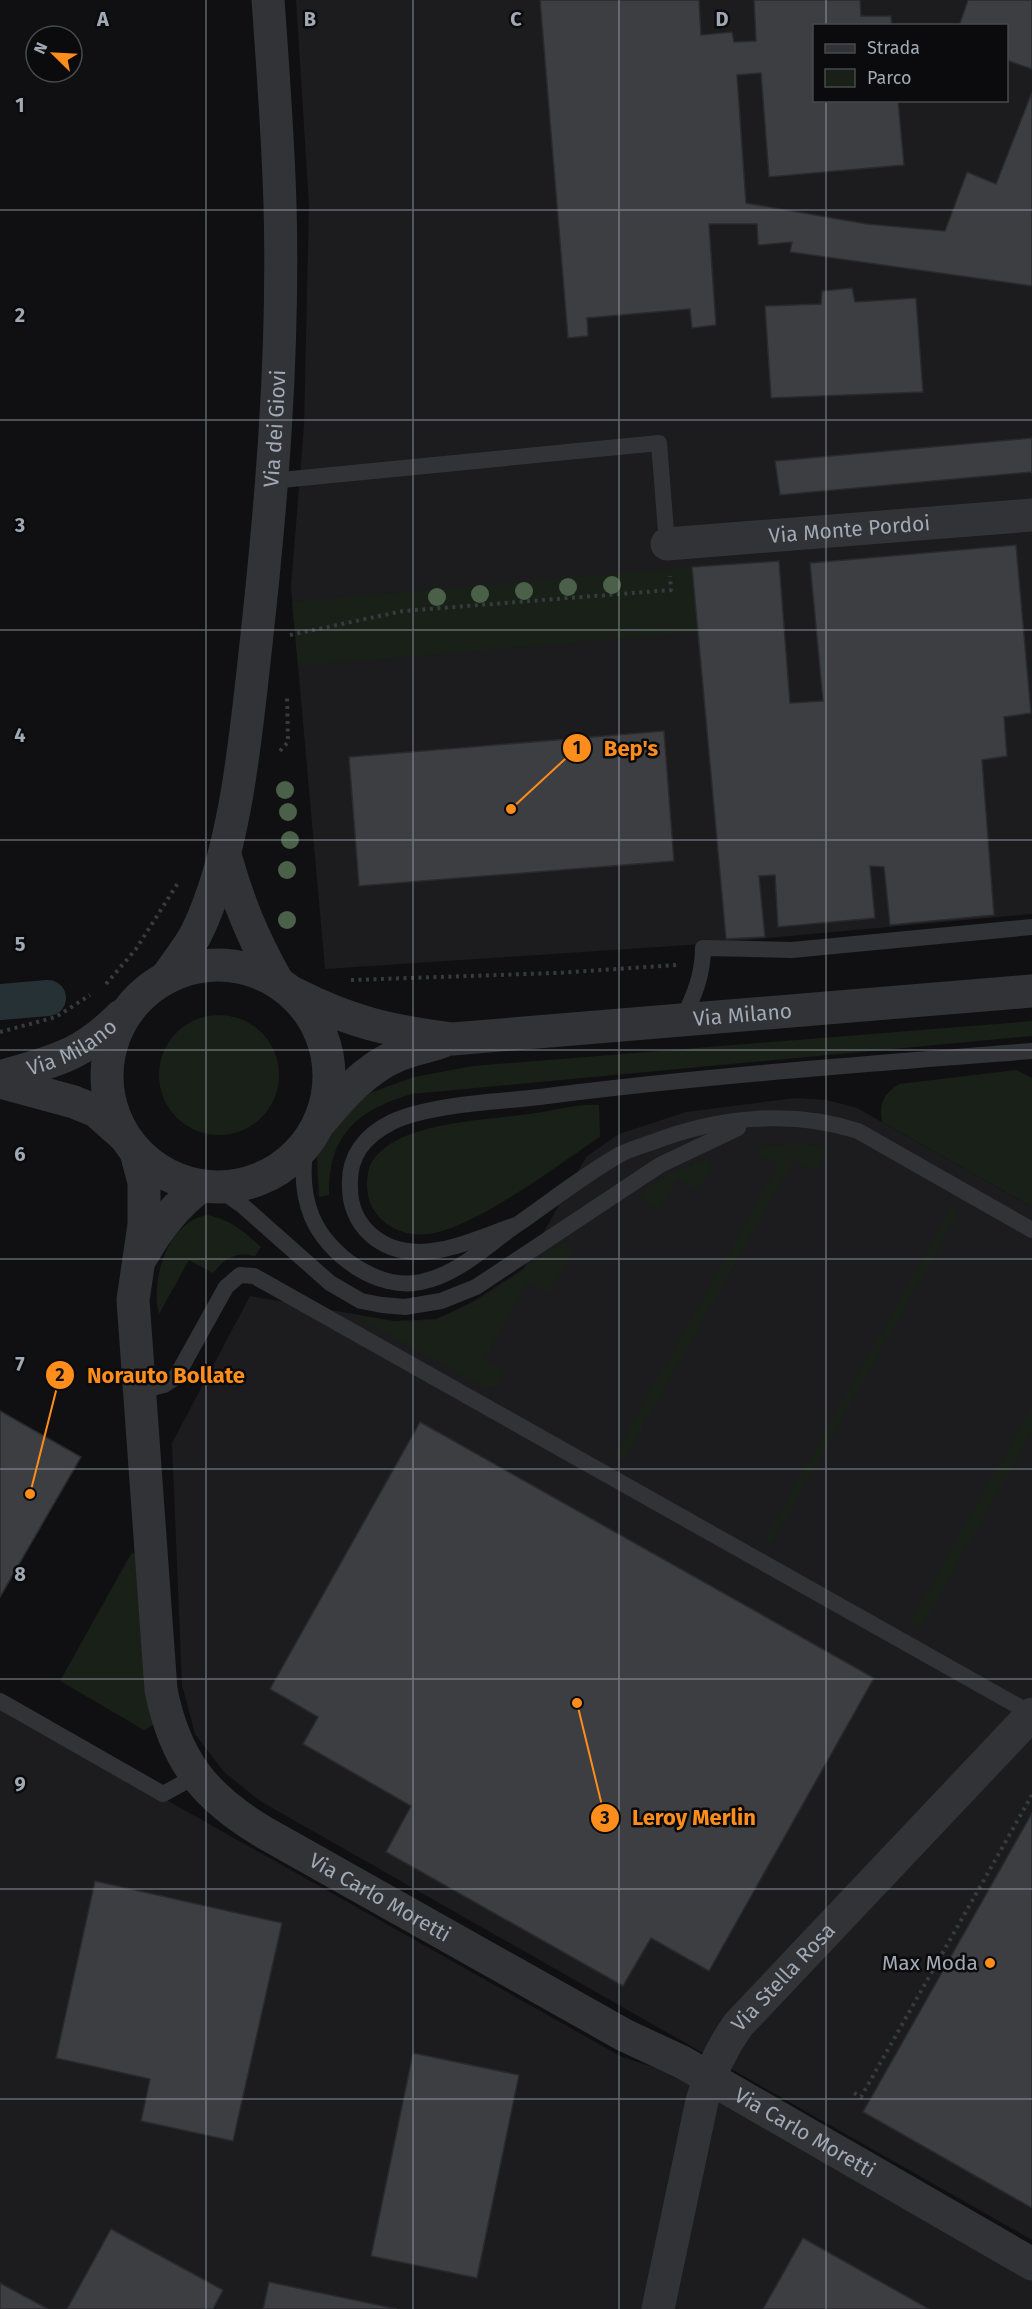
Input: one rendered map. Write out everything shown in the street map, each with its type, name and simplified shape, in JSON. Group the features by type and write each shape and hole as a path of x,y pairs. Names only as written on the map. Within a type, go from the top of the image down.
{"street":[{"name":"Via dei Giovi","path":"166,978 196,936 211,901 225,855 249,704 271,481 280,310 280,207 268,0"},
{"name":"Via Monte Pordoi","path":"668,544 1032,515"},
{"path":"225,855 240,907 254,941 285,987 316,1022 328,1056 328,1092 312,1136"},
{"name":"Via Milano","path":"166,978 193,968 222,964 251,969 332,1013 361,1023 452,1039"},
{"path":"133,1004 166,978"},
{"name":"Via Milano","path":"0,1082 56,1097 96,1111 156,1168 177,1180 209,1187 242,1185 267,1177 288,1163 343,1095 365,1075 396,1056 452,1039 1032,991"},
{"name":"Via Milano","path":"0,1077 73,1054 98,1039 133,1004"},
{"name":"Via Carlo Moretti","path":"133,1004 118,1028 109,1055 107,1084 112,1111 131,1144 144,1182 140,1260 133,1300 161,1690 174,1739 183,1759 229,1810 265,1833 624,2035 682,2062 1032,2264"},
{"name":"Via Carlo Moretti","path":"140,1260 158,1228 173,1210 209,1187"},
{"name":"Via Stella Rosa","path":"658,2309 709,2078 724,2045 738,2025 1032,1714"}],"lane":[{"path":"271,481 659,443 668,544"},
{"path":"682,1021 694,996 703,968 703,948 792,950 1032,927"},
{"path":"516,1225 423,1253 388,1246 363,1228 352,1206 349,1179 356,1152 369,1137 393,1122 434,1110 608,1088 1032,1051"},
{"path":"312,1136 304,1183 313,1219 330,1244 342,1256 354,1266 384,1280 420,1283 458,1268 516,1225 621,1154 687,1129 758,1119 801,1118 832,1123 858,1131 1032,1230"},
{"path":"209,1187 243,1206 330,1283 346,1294 361,1301 405,1307 441,1301 476,1287 660,1165 758,1119"},
{"path":"140,1391 164,1385 176,1377 226,1287 240,1275 254,1276 1032,1714"},
{"path":"0,1701 163,1794 196,1776"}],"path":[{"path":"288,636 367,617 403,612 671,590 668,544"},
{"path":"274,756 288,741 286,690"},
{"path":"0,1032 56,1017 106,983 136,949 179,880"},
{"path":"348,980 434,978"},
{"path":"854,2092 861,2097 1032,1795"}],"shaded area":[{"path":"296,0 1032,0 1032,914 703,944 325,969 291,587 304,425 309,206"},
{"path":"796,1098 827,1100 857,1108 1032,1207 1032,2240 260,1801 224,1772 195,1734 182,1685 172,1443 250,1296 394,1321 437,1319 474,1301 523,1269 586,1157 619,1134 686,1112"},
{"path":"0,1706 622,2057 672,2073 1032,2280 1032,2309 0,2309"}],"green space":[{"path":"692,567 698,632 298,666 292,602"},
{"path":"219,1015 242,1019 262,1032 275,1052 279,1075 275,1098 262,1118 242,1131 219,1135 196,1131 176,1118 163,1098 159,1075 163,1052 176,1032 196,1019"},
{"path":"1032,1021 1032,1036 412,1094 376,1108 361,1117 350,1128 340,1141 334,1156 329,1195 319,1197 317,1159 329,1128 370,1093 414,1077 473,1066"},
{"path":"1016,1070 1032,1078 1032,1207 882,1122 883,1100 899,1084"},
{"path":"599,1105 600,1137 498,1205 455,1227 423,1234 400,1231 381,1219 369,1199 367,1177 373,1160 393,1142 411,1134 453,1124 576,1106"},
{"path":"802,1144 824,1147 826,1151 815,1172 794,1160 624,1461 614,1455 778,1165 758,1154 762,1146"},
{"path":"706,1160 711,1168 698,1190 677,1178 659,1211 639,1199 659,1179"},
{"path":"952,1207 960,1211 771,1544 764,1540"},
{"path":"207,1215 229,1223 261,1247 255,1256 242,1254 231,1257 213,1273 189,1260 159,1314 157,1285 165,1254 172,1240 182,1228 193,1220"},
{"path":"564,1241 572,1253 549,1293 528,1281 484,1360 505,1371 496,1386 483,1387 352,1314 407,1322 439,1318 488,1294"},
{"path":"1032,1406 1032,1432 921,1629 910,1622"},
{"path":"143,1551 158,1722 144,1730 60,1681 131,1554"}],"building":[{"path":"540,0 699,0 701,35 732,32 734,42 756,41 754,0 860,0 861,16 891,16 892,24 813,24 813,102 898,102 904,165 769,177 761,73 737,75 746,203 867,224 945,231 967,172 996,184 1032,92 1032,286 790,252 792,242 758,245 757,224 709,224 716,325 692,328 690,309 587,318 588,336 568,338"},
{"path":"968,0 1032,0 1032,69 1008,61 1008,24 960,24"},
{"path":"852,288 855,302 916,298 923,392 771,398 765,306 821,304 822,291"},
{"path":"1032,438 1032,472 780,495 775,461"},
{"path":"1016,545 1031,713 1004,717 1007,756 982,760 994,915 890,925 884,867 870,866 875,918 778,927 775,875 759,876 765,937 726,939 692,567 779,561 790,703 823,701 810,563"},
{"path":"664,731 674,861 359,886 349,757"},
{"path":"0,1411 81,1457 0,1597"},
{"path":"420,1422 874,1678 709,1971 651,1938 623,1986 386,1852 411,1806 303,1744 318,1717 270,1689"},
{"name":"Max Moda","path":"1032,1813 1032,2208 863,2112"},
{"path":"95,1881 282,1923 233,2141 141,2121 150,2079 56,2058"},
{"path":"413,2053 519,2075 477,2278 371,2256"},
{"path":"111,2229 223,2290 213,2309 67,2309"},
{"path":"803,2238 929,2309 763,2309"},
{"path":"269,2282 397,2309 263,2309"},
{"path":"0,2283 48,2309 0,2309"}],"waterway":[{"path":"0,1002 48,998"}],"place":[{"name":"Bep's","path":"511,809"},
{"name":"Norauto Bollate","path":"30,1494"},
{"name":"Leroy Merlin","path":"577,1703"},
{"name":"Max Moda","path":"990,1963"}]}
